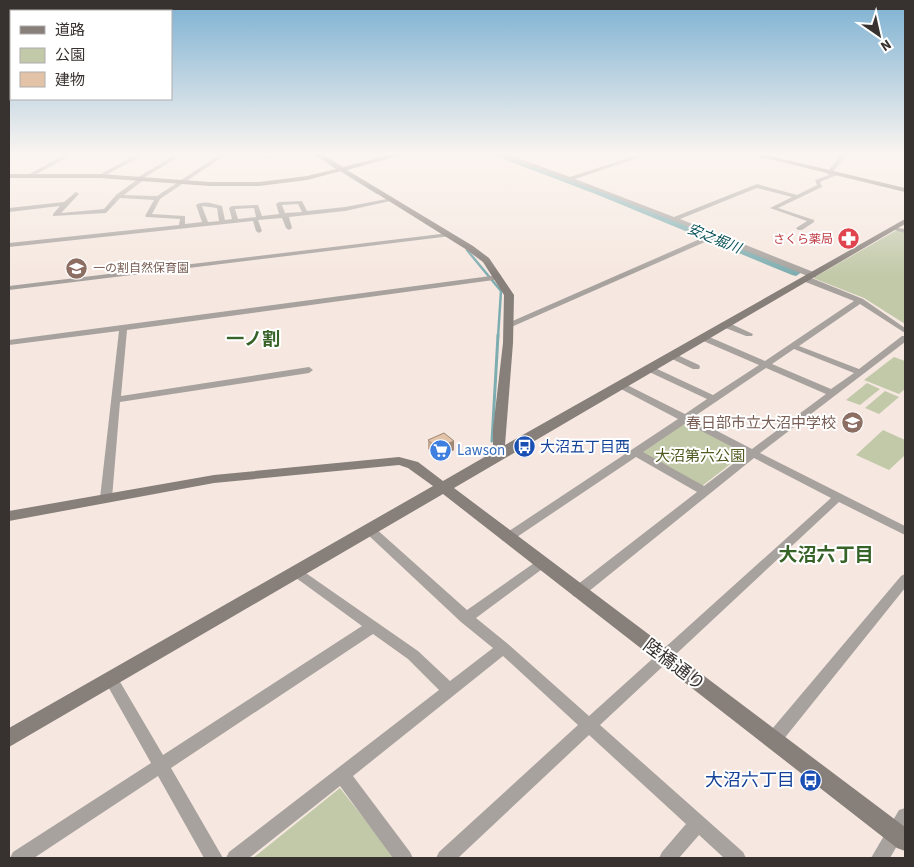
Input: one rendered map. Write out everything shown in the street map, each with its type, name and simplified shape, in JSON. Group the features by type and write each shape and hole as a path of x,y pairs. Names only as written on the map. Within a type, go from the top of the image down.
{"street":[{"path":"76,194 55,214 106,211 121,193"},
{"path":"165,193 158,198 148,216 183,217 182,226"},
{"path":"381,193 486,260 509,295 509,326 499,429 499,446 503,454"},
{"path":"606,193 809,277 860,301 905,330"},
{"path":"673,220 739,193"},
{"path":"785,193 798,197"},
{"path":"800,229 798,228 812,221 772,208 805,193"},
{"path":"118,196 158,198"},
{"path":"9,245 345,209 392,200"},
{"path":"289,228 279,204 300,202 305,213"},
{"path":"9,210 66,204"},
{"path":"206,224 199,205 208,204 220,207 222,222"},
{"path":"235,221 232,208 256,206 259,231"},
{"path":"9,738 905,221"},
{"path":"894,228 905,231"},
{"path":"9,288 449,235"},
{"path":"509,326 713,236"},
{"path":"9,343 498,277"},
{"path":"507,538 860,301"},
{"path":"726,325 749,334"},
{"path":"106,498 123,327"},
{"path":"704,338 832,393"},
{"path":"578,592 704,491 905,338"},
{"path":"793,346 860,372"},
{"path":"673,356 696,366"},
{"path":"650,369 714,399"},
{"path":"116,400 309,370"},
{"path":"622,386 905,532"},
{"path":"635,452 704,491"},
{"name":"陸橋通り","path":"9,516 214,479 399,461 413,465 900,836"},
{"path":"445,858 665,658 838,497"},
{"path":"370,530 466,618 503,648 737,858"},
{"path":"466,618 541,564"},
{"path":"296,572 372,628 413,655 450,691"},
{"path":"773,740 905,579"},
{"path":"19,858 372,628"},
{"path":"235,858 503,648"},
{"path":"111,680 214,858"},
{"path":"342,775 404,858"},
{"path":"880,858 900,836 905,816"},
{"path":"668,858 698,823"}],"green space":[{"path":"897,230 905,232 905,324 864,298 813,278"},
{"path":"894,357 905,361 905,389 899,394 864,380"},
{"path":"867,383 880,389 860,405 846,400"},
{"path":"885,391 899,397 879,414 865,408"},
{"name":"大沼第六公園","path":"687,421 746,452 702,486 641,452"},
{"path":"883,430 905,440 905,455 889,470 856,455"},
{"path":"340,788 395,858 253,858"}],"building":[{"path":"444,433 454,441 437,448 428,440"}],"waterway":[{"name":"安之堀川","path":"602,193 796,272"},
{"path":"467,250 501,291 498,337"},
{"path":"492,441 498,335"}],"place":[{"name":"さくら薬局","path":"849,239"},
{"name":"一の割自然保育園","path":"77,268"},
{"name":"春日部市立大沼中学校","path":"852,423"},
{"name":"大沼五丁目西","path":"524,447"},
{"name":"Lawson","path":"441,450"},
{"name":"大沼六丁目","path":"811,780"}],"district":[{"name":"一ノ割","path":"253,339"},
{"name":"大沼六丁目","path":"826,555"}]}
